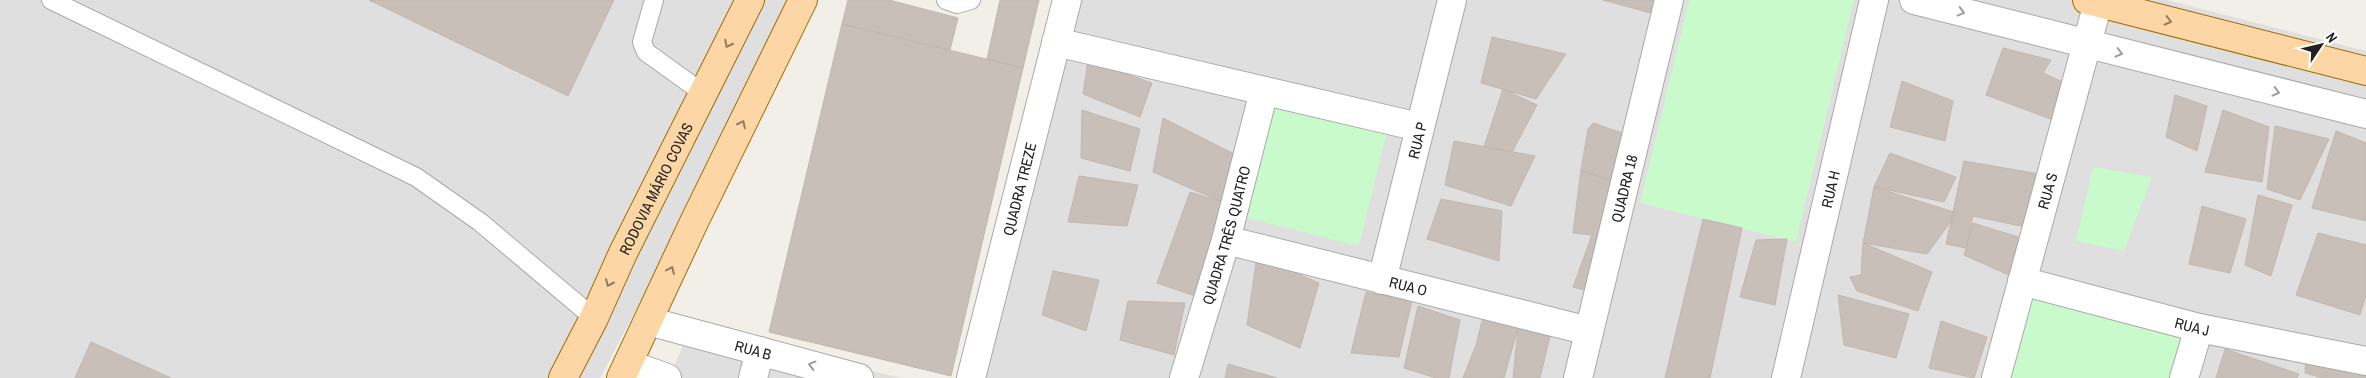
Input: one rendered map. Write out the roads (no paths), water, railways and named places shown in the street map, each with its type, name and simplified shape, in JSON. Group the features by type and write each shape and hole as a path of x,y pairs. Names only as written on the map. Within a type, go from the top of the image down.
{"main road":[{"name":"RODOVIA MÁRIO COVAS","path":"563,378 594,318 622,253 750,0"},
{"path":"624,371 695,220 803,0"},
{"path":"2093,2 2366,71"}],"street":[{"name":"QUADRA TREZE","path":"971,378 1067,0"},
{"name":"RUA P","path":"1382,280 1452,0"},
{"name":"QUADRA 18","path":"1578,378 1670,0"},
{"name":"RUA H","path":"1786,378 1874,0"},
{"path":"1914,0 2366,114"},
{"name":"RUA S","path":"1996,378 2086,44 2093,2"},
{"path":"1056,42 1419,127"},
{"name":"QUADRA TRÊS QUATRO","path":"1184,378 1226,240 1264,91"},
{"name":"RUA O","path":"1226,240 1589,331"},
{"name":"RUA J","path":"2022,281 2199,328 2366,361"},
{"name":"RUA B","path":"648,321 859,378"},
{"path":"2184,378 2199,328"},
{"path":"753,378 760,351"},
{"path":"624,371 667,378"}],"lane":[{"path":"51,0 416,177 480,222 594,318"},
{"path":"654,0 642,42 646,52 703,93"},
{"path":"946,0 956,4 964,4 971,0"}]}
